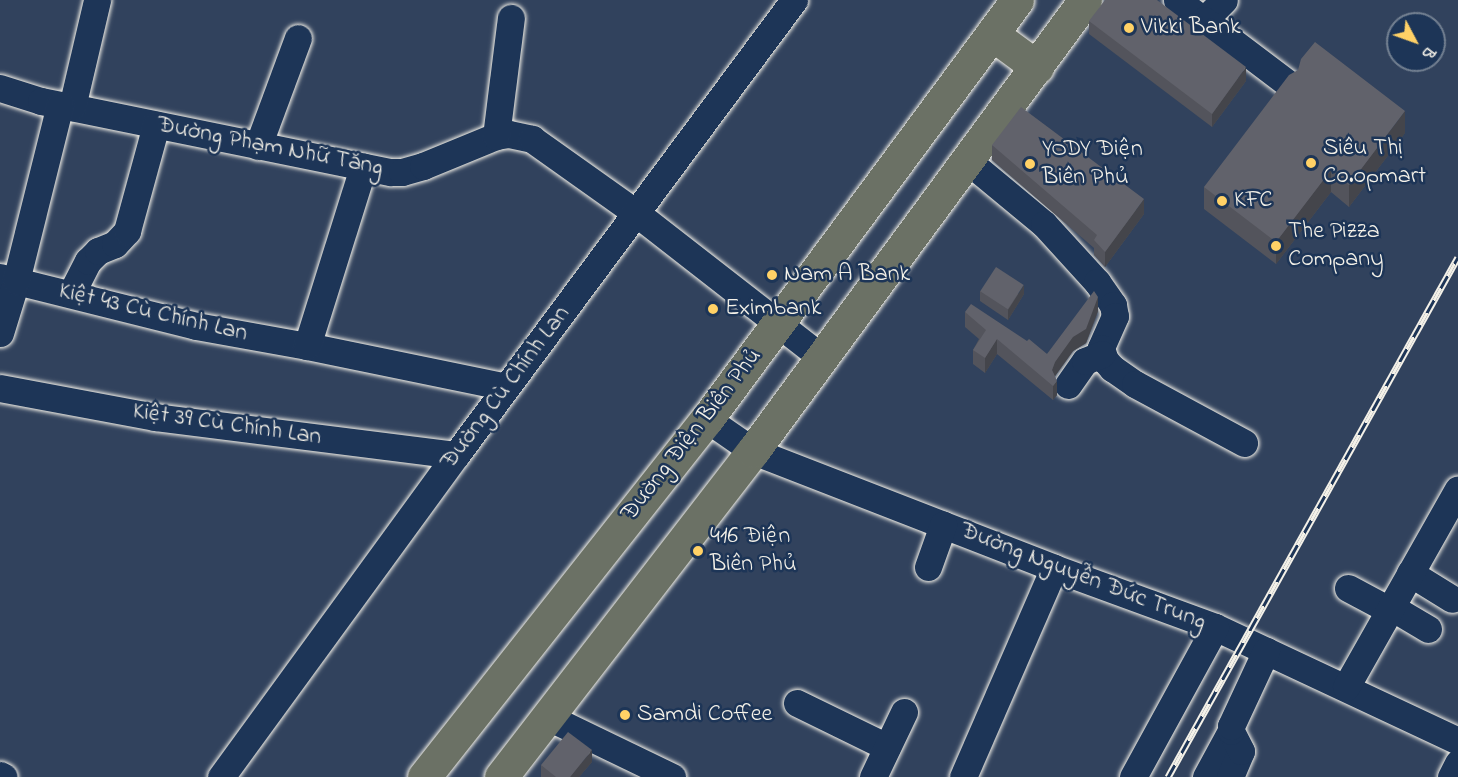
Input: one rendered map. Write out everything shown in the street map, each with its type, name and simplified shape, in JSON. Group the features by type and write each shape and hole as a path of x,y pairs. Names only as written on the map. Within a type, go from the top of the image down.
{"main road":[{"name":"Đường Điện Biên Phủ","path":"424,777 706,419 1017,0"},
{"path":"501,777 753,451 1085,0"},
{"path":"992,34 1037,67"}],"street":[{"path":"0,333 8,279 66,106 96,0"},
{"name":"Đường Cù Chính Lan","path":"221,777 506,387 794,0"},
{"path":"1177,0 1286,82"},
{"path":"1204,20 1224,0"},
{"path":"496,136 511,18"},
{"path":"258,146 298,38"},
{"name":"Đường Phạm Nhữ Tăng","path":"0,88 66,106 363,167 402,172 423,166 496,136 509,134 532,139 636,213 822,358"},
{"path":"71,294 88,261 99,250 115,244 127,231 156,124"},
{"path":"968,161 1038,218 1113,304 1115,316 1104,340 1102,354 1112,368 1135,384 1244,443"},
{"path":"307,346 363,167"},
{"name":"Kiệt 43 Cù Chính Lan","path":"8,279 196,326 307,346 506,387"},
{"path":"1068,385 1085,361 1102,354"},
{"name":"Kiệt 39 Cù Chính Lan","path":"0,388 156,417 456,455"},
{"name":"Đường Nguyễn Đức Trung","path":"706,419 753,451 1054,568 1215,627 1458,741"},
{"path":"1346,687 1458,489"},
{"path":"928,567 943,525"},
{"path":"963,777 1054,568"},
{"path":"1410,573 1452,599"},
{"path":"1348,588 1428,629"},
{"path":"1133,777 1215,627"},
{"path":"1206,777 1231,731 1234,719 1266,651"},
{"path":"797,703 887,747"},
{"path":"873,777 904,712"},
{"path":"548,717 672,777"},
{"path":"1230,777 1241,751 1231,731"},
{"path":"1450,777 1458,763"},
{"path":"0,775 4,777"}],"building":[{"path":"1105,0 1157,0 1246,67 1212,114 1089,21"},
{"name":"Siêu Thị Co.opmart","path":"1315,42 1405,111 1349,185 1331,170 1276,242 1204,187 1289,75 1298,70 1301,59"},
{"path":"1021,107 1144,199 1105,252 1094,240 1097,235 992,145"},
{"path":"996,267 1024,285 1008,309 980,291"},
{"path":"1094,291 1098,297 1086,329 1073,337 1055,362 1052,370 1057,381 1053,386 997,339 985,358 973,350 986,330 965,312 971,304 1027,341 1029,339 1047,354"},
{"path":"568,732 592,750 570,777 556,777 541,765"}],"railway":[{"path":"1168,777 1458,257"}],"place":[{"name":"Vikki Bank","path":"1129,28"},
{"name":"Siêu Thị Co.opmart","path":"1311,163"},
{"name":"YODY Điện Biên Phủ","path":"1030,164"},
{"name":"KFC","path":"1222,201"},
{"name":"The Pizza Company","path":"1276,246"},
{"name":"Nam A Bank","path":"772,275"},
{"name":"Eximbank","path":"713,309"},
{"name":"416 Điện Biên Phủ","path":"698,551"},
{"name":"Samdi Coffee","path":"625,715"}]}
